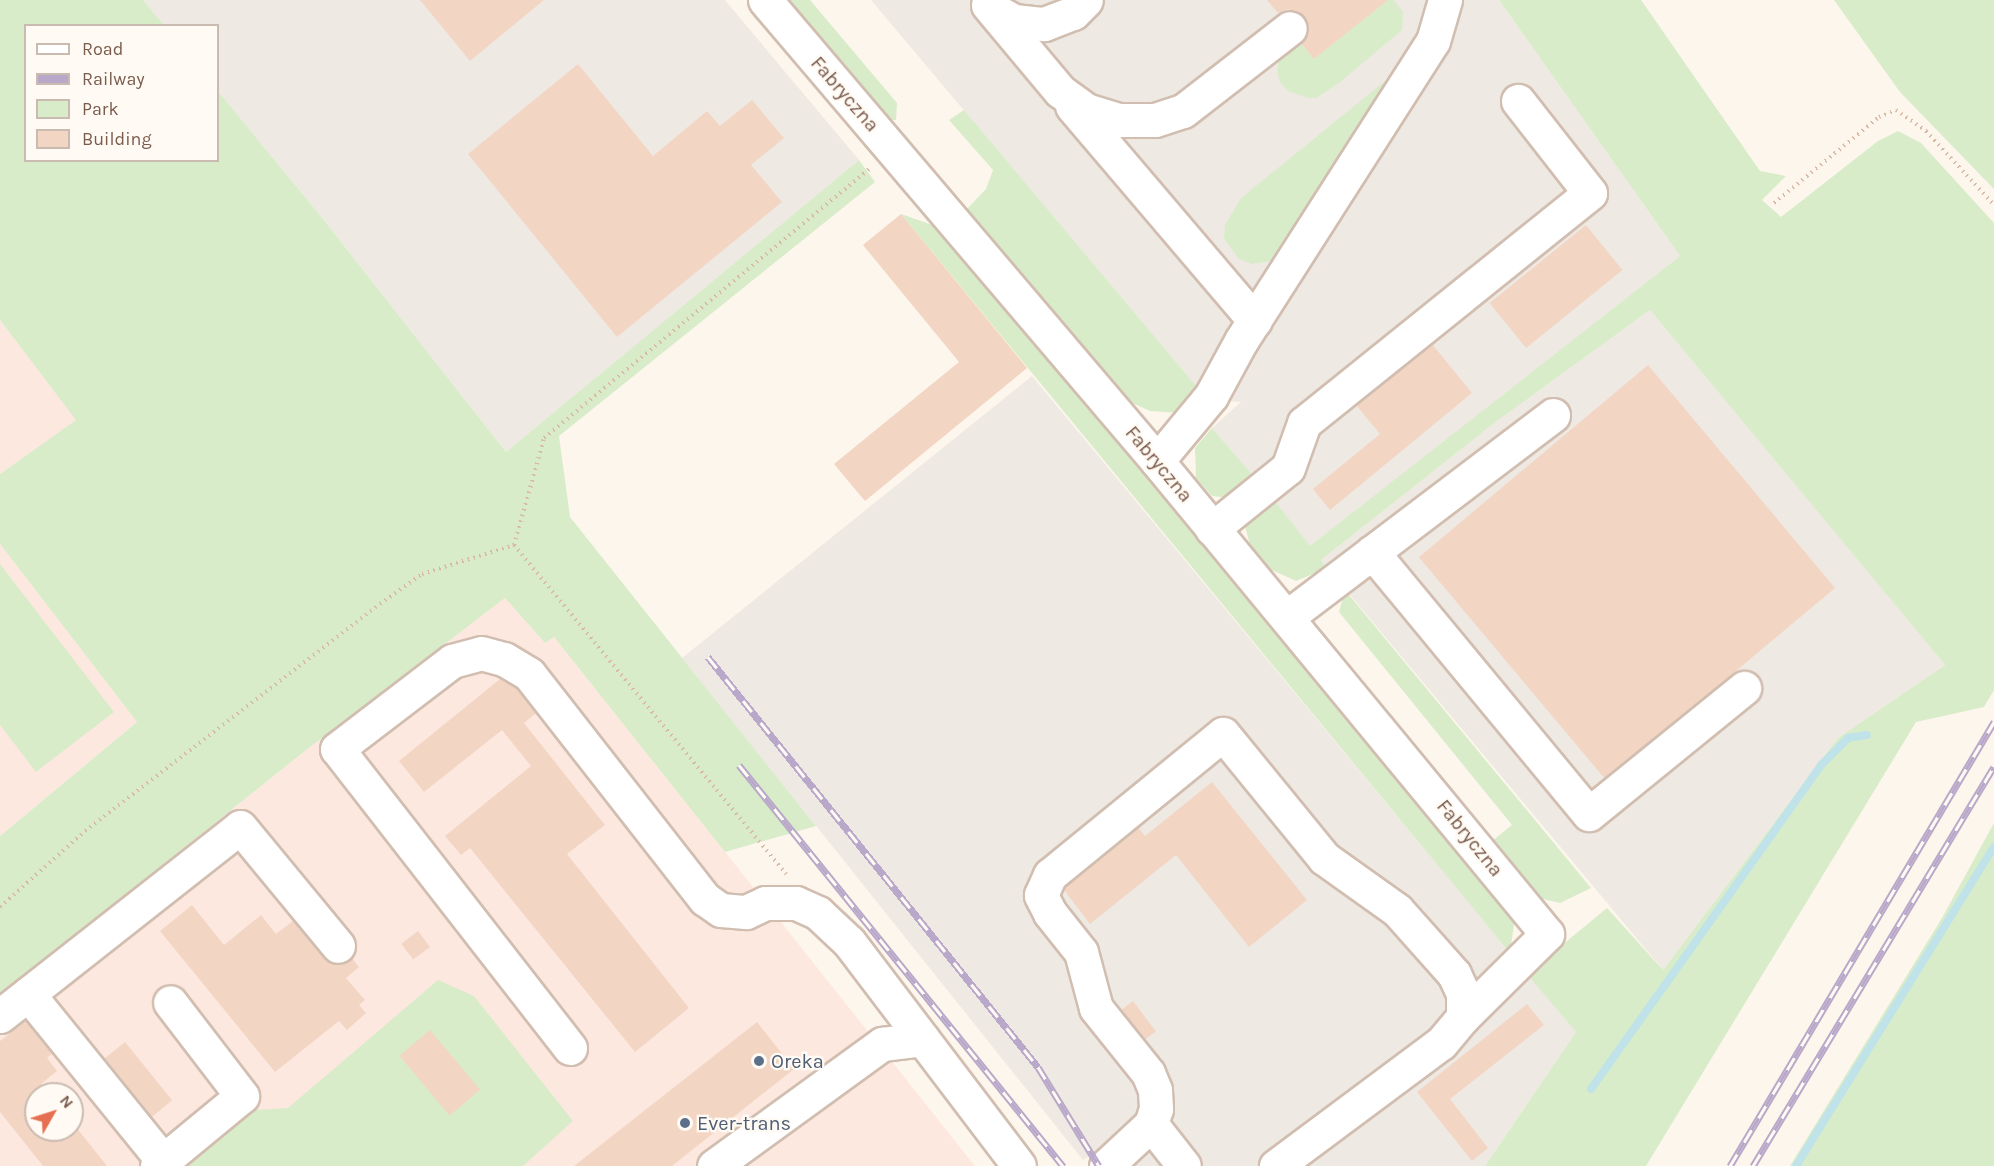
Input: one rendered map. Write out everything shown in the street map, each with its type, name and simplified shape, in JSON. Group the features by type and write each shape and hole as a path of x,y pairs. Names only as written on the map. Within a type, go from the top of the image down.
{"street":[{"name":"Fabryczna","path":"765,0 1157,461 1547,934 1463,1017"},
{"path":"1086,0 1073,13 1044,24 1014,21 988,5 1255,321"},
{"path":"1157,461 1211,396 1255,321 1433,41 1445,0"},
{"path":"1060,91 1101,117 1138,121 1172,116 1213,92 1290,28"},
{"path":"1212,529 1288,468 1304,423 1590,193 1518,101"},
{"path":"1287,617 1553,415"},
{"path":"1372,552 1589,814 1744,688"},
{"path":"570,1048 337,749 452,661 482,653 504,658 530,674 705,899 722,910 746,912 765,903 796,903 818,913 849,942 1019,1166"},
{"path":"1107,1166 1151,1124 1156,1108 1148,1073 1096,1008 1081,952 1050,913 1041,895 1050,875 1222,734 1324,858 1379,895 1430,945 1454,974 1462,993 1463,1017 1441,1043 1315,1155 1276,1166"},
{"path":"0,1016 240,827 338,946"},
{"path":"28,994 160,1163 242,1096 170,1002"},
{"path":"714,1166 882,1044 923,1039"},
{"path":"1151,1124 1184,1166"}],"path":[{"path":"1774,203 1879,117 1896,110 1926,131 1994,205"},
{"path":"514,545 544,438 872,167 891,147"}],"shaded area":[{"path":"143,0 725,0 859,160 506,452 323,219 219,92 219,24 163,24"},
{"path":"871,0 1499,0 1680,256 1310,547 1212,428 1241,402 1222,401 1197,387"},
{"path":"1650,310 1945,665 1838,738 1663,970 1321,560 1497,421"},
{"path":"0,320 77,420 0,474"},
{"path":"1032,376 1576,1032 1485,1166 1126,1166 1111,1148 1099,1150 1083,1160 682,658"},
{"path":"0,544 137,722 0,836"},
{"path":"505,598 545,643 554,637 975,1166 0,1166 0,995 301,754"}],"green space":[{"path":"0,0 143,0 163,24 24,24 24,162 219,162 219,92 323,219 506,452 859,160 875,182 559,436 570,517 816,826 725,852 554,637 545,643 505,598 301,754 0,995 0,836 137,722 0,544 0,474 76,420 0,320"},
{"path":"785,0 810,0 897,103 896,120 889,120"},
{"path":"1387,0 1394,0 1403,12 1402,30 1339,83 1316,98 1308,98 1288,91 1280,82 1277,72 1280,50 1297,39 1314,59"},
{"path":"1499,0 1641,0 1760,171 1786,176 1762,200 1781,217 1878,141 1898,131 1921,143 1994,223 1994,690 1984,707 1916,722 1646,1166 1485,1166 1576,1032 1527,974 1607,908 1663,970 1838,738 1945,665 1650,310 1497,421 1321,560 1327,568 1296,581 1267,568 1250,545 1245,526 1274,500 1310,546 1680,256"},
{"path":"1834,0 1994,0 1994,189 1900,92"},
{"path":"1412,59 1276,260 1252,264 1239,259 1224,238 1225,225 1241,198"},
{"path":"964,110 1197,387 1192,402 1180,413 1150,411 1130,402 965,211 986,189 993,170 949,120"},
{"path":"901,214 944,229 1502,895 1514,924 1510,953"},
{"path":"1212,428 1254,477 1230,498 1212,496 1196,478 1195,448"},
{"path":"0,564 114,712 36,772 0,725"},
{"path":"1345,590 1591,888 1560,903 1539,898 1492,841 1512,825 1339,612"},
{"path":"1994,823 1994,1166 1790,1166 1942,918"},
{"path":"438,980 474,996 573,1121 523,1166 186,1166 253,1110 288,1108"}],"building":[{"path":"420,0 544,0 470,61"},
{"path":"1267,0 1388,0 1314,59 1301,43 1309,26 1304,16 1288,9 1278,13"},
{"path":"578,64 653,156 707,111 720,126 752,100 784,138 751,165 782,202 617,337 468,154"},
{"path":"901,214 1027,368 865,501 834,464 959,362 863,245"},
{"path":"1586,225 1623,270 1526,348 1490,303"},
{"path":"1432,344 1472,393 1330,510 1313,489 1380,434 1356,405"},
{"path":"1648,365 1835,588 1606,780 1419,557"},
{"path":"500,679 516,688 536,713 524,723 605,825 567,854 689,1008 635,1052 470,848 461,855 445,836 531,766 502,730 424,792 399,761"},
{"path":"1212,782 1307,900 1249,947 1176,855 1090,924 1064,890 1065,887 1138,827 1145,836"},
{"path":"192,905 224,945 261,915 276,934 293,921 330,964 342,964 352,958 359,967 346,978 365,1000 359,1005 366,1013 347,1030 339,1021 275,1072 160,931"},
{"path":"418,931 430,947 413,960 401,944"},
{"path":"1133,1001 1156,1031 1145,1040 1122,1009"},
{"path":"1527,1004 1544,1025 1450,1099 1488,1148 1472,1161 1417,1092"},
{"path":"26,1021 52,1054 47,1058 57,1071 43,1082 24,1082 24,1142 84,1142 84,1137 107,1166 43,1166 0,1112 0,1041"},
{"path":"757,1022 794,1069 672,1166 574,1166"},
{"path":"430,1030 480,1090 449,1115 399,1056"},
{"path":"125,1042 172,1100 152,1117 105,1058"}],"waterway":[{"path":"1591,1089 1822,764 1848,738 1867,735"},
{"path":"1796,1166 1994,847"}],"railway":[{"path":"708,657 1038,1067 1099,1166"},
{"path":"1730,1166 1994,722"},
{"path":"739,765 1063,1166"},
{"path":"1753,1166 1994,767"}],"place":[{"name":"Oreka","path":"759,1061"},
{"name":"Ever-trans","path":"685,1123"}]}
